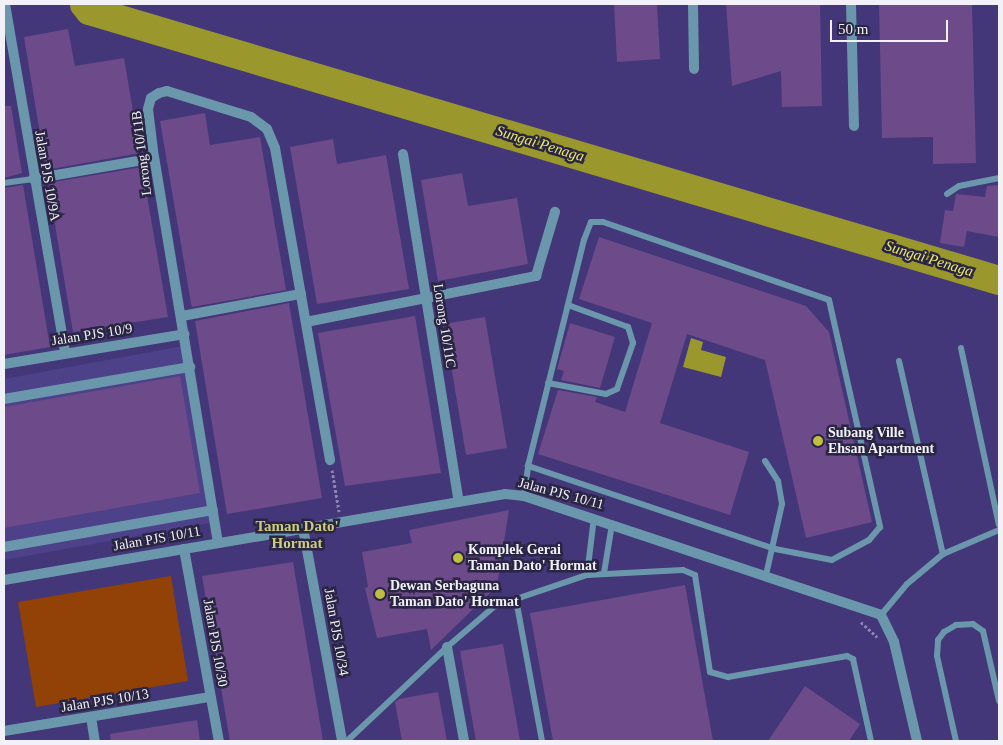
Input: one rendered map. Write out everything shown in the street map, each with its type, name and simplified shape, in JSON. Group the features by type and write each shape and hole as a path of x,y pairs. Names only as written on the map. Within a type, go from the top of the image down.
{"street":[{"name":"Jalan PJS 10/9A","path":"5,4 33,179 64,353"},
{"path":"693,4 694,69"},
{"path":"851,4 854,126"},
{"name":"Lorong 10/11B","path":"218,543 185,334 154,158 148,109 151,98 158,93 167,92 251,117 267,129 275,148 330,460"},
{"name":"Lorong 10/11C","path":"403,154 459,502"},
{"path":"33,179 154,158"},
{"path":"306,322 536,276 555,212"},
{"path":"182,316 300,294"},
{"name":"Jalan PJS 10/9","path":"4,364 185,334"},
{"path":"4,399 190,367"},
{"name":"Jalan PJS 10/11","path":"4,580 505,494 524,496 594,516 881,614"},
{"path":"4,547 213,510"},
{"name":"Jalan PJS 10/34","path":"303,528 342,741"},
{"name":"Jalan PJS 10/30","path":"184,549 219,741"},
{"path":"881,614 894,642 917,741"},
{"path":"446,647 464,741"},
{"name":"Jalan PJS 10/13","path":"4,731 210,697"},
{"path":"91,718 95,741"}],"lane":[{"path":"947,194 959,186 999,178"},
{"path":"4,184 33,179"},
{"path":"524,496 528,466 584,240 591,222 603,222 829,300 880,527 869,540 832,560 774,549 528,466"},
{"path":"548,383 606,394 617,389 633,343 628,327 568,304"},
{"path":"961,348 999,525"},
{"path":"899,362 943,554"},
{"path":"765,461 778,481 782,504 774,549 766,576"},
{"path":"587,575 594,516"},
{"path":"604,573 613,523"},
{"path":"881,614 907,584 943,554 999,530"},
{"path":"542,741 516,599 587,575 683,570 695,575 710,672 728,677 847,656 853,660 871,741"},
{"path":"347,741 446,647 495,606"},
{"path":"956,741 937,656 938,640 944,632 956,625 973,624 983,631 999,701"}],"path":[{"path":"330,460 341,522"},
{"path":"855,617 880,640"}],"shaded area":[{"path":"691,338 703,342 701,350 726,357 721,377 683,367"},
{"path":"183,346 215,522 4,560 4,379"},
{"path":"171,576 188,681 36,707 18,602"}],"building":[{"path":"614,4 657,4 660,59 617,62"},
{"path":"726,4 820,4 822,106 782,107 781,71 732,86"},
{"path":"879,4 972,4 976,163 933,164 933,137 882,138"},
{"path":"68,29 75,66 124,58 140,153 46,170 24,37"},
{"path":"4,106 11,106 22,173 4,178"},
{"path":"205,113 210,145 260,137 286,290 192,307 160,121"},
{"path":"333,139 337,164 386,155 409,289 317,304 290,147"},
{"path":"142,167 168,317 73,332 48,183"},
{"path":"462,173 468,206 517,198 528,264 438,281 421,180"},
{"path":"23,185 50,347 4,355 4,188"},
{"path":"999,185 999,237 967,231 964,247 940,243 945,210 953,211 956,194 985,197 987,186"},
{"name":"Subang Ville Ehsan Apartment","path":"599,237 806,306 829,332 872,522 806,538 765,360 687,334 660,423 749,452 730,515 538,454 558,390 597,397 595,402 625,412 652,323 579,299"},
{"path":"289,303 322,498 227,514 195,321"},
{"path":"415,316 441,473 345,486 318,333"},
{"path":"485,317 507,448 466,455 444,324"},
{"path":"570,323 615,337 600,388 561,380 564,371 557,369"},
{"path":"180,376 200,493 4,528 4,407"},
{"name":"Komplek Gerai Taman Dato' Hormat","path":"509,510 497,586 431,650 427,629 377,638 365,588 368,587 362,552 412,543 409,530"},
{"path":"293,562 323,741 230,741 202,576"},
{"path":"685,585 713,741 553,741 530,613"},
{"path":"503,644 520,741 476,741 460,651"},
{"path":"805,686 860,724 849,741 768,741"},
{"path":"438,692 447,741 402,741 395,702 399,699"},
{"path":"197,720 200,741 111,741 110,734"}],"waterway":[{"name":"Sungai Penaga","path":"84,4 89,10 999,280"}],"place":[{"name":"Subang Ville Ehsan Apartment","path":"818,441"},
{"name":"Komplek Gerai Taman Dato' Hormat","path":"458,558"},
{"name":"Dewan Serbaguna Taman Dato' Hormat","path":"380,594"}],"district":[{"name":"Taman Dato' Hormat","path":"297,534"}]}
